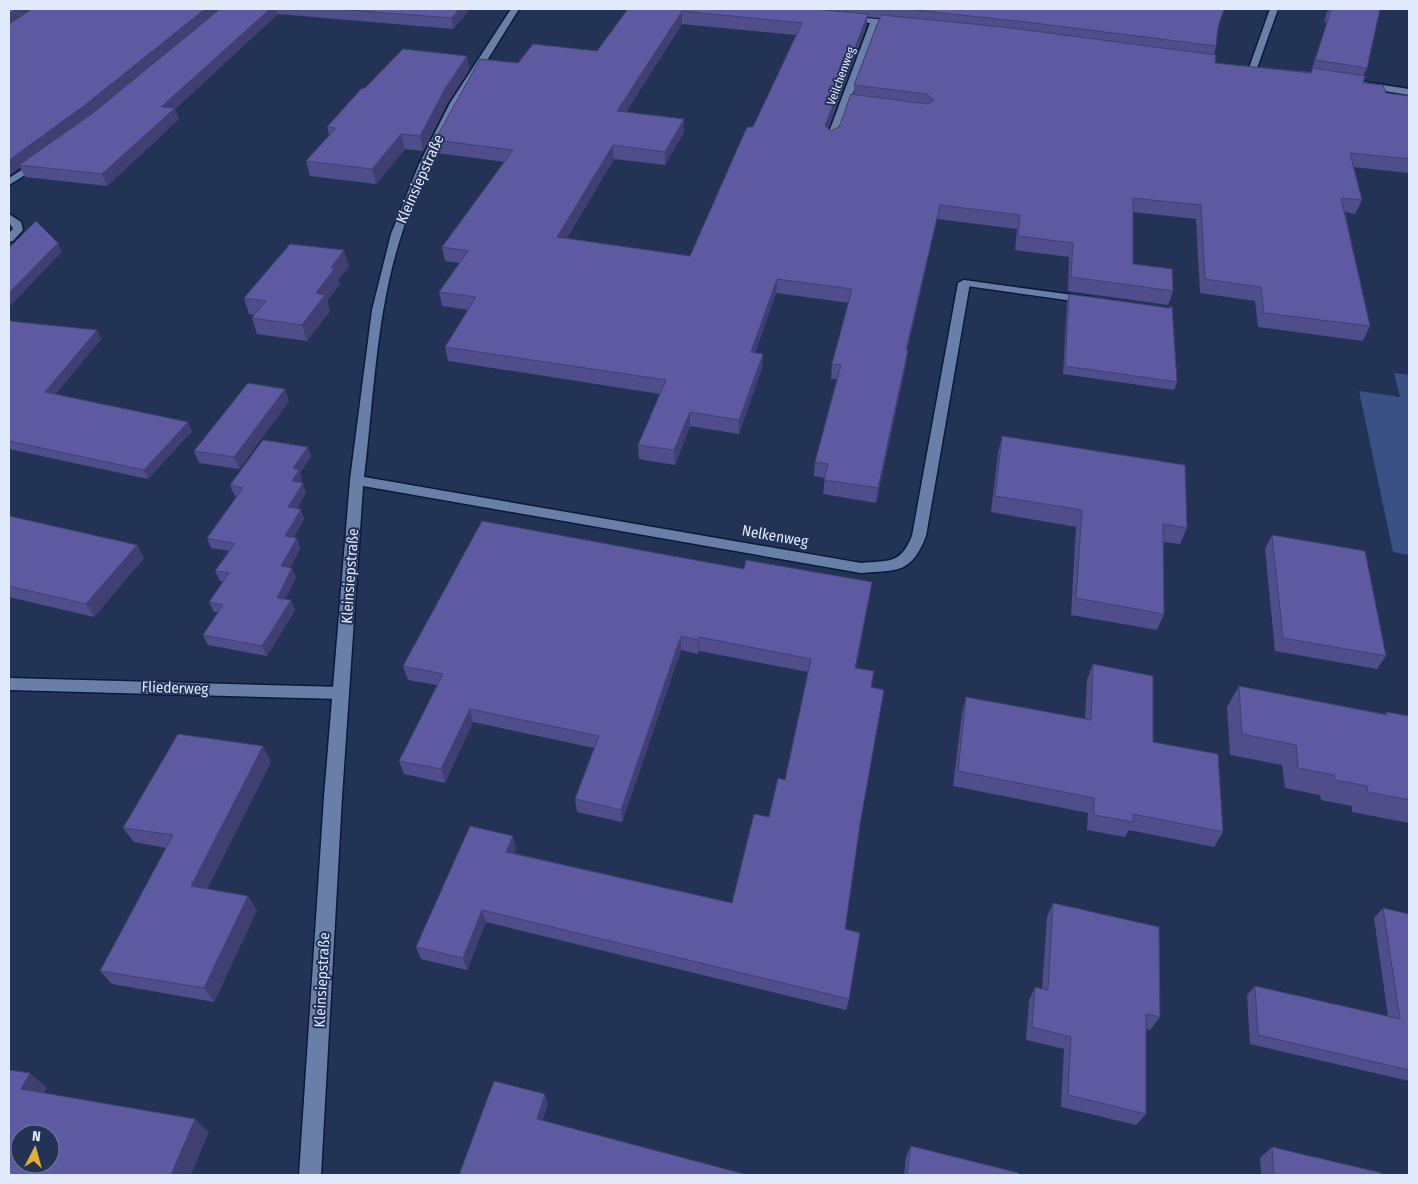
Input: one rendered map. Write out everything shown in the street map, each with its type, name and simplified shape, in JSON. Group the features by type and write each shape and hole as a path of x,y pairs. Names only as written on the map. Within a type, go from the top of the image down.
{"street":[{"name":"Kleinsiepstraße","path":"310,1175 333,797 356,480 378,310 396,234 424,164 455,103 515,9"},
{"path":"1252,68 1274,9"},
{"path":"837,17 910,25"},
{"name":"Veilchenweg","path":"831,140 849,103 875,21"},
{"path":"1353,83 1409,92"},
{"path":"9,182 47,157"},
{"path":"9,217 17,224 18,230 9,239"},
{"name":"Nelkenweg","path":"356,480 860,568 897,565 912,554 919,536 964,283 1100,301"},
{"name":"Fliederweg","path":"9,684 342,693"}],"shaded area":[{"path":"1394,373 1409,375 1409,555 1393,552 1359,391 1400,397"}],"building":[{"path":"9,9 16,9 9,14"},
{"path":"32,9 205,9 85,105 9,160 9,24"},
{"path":"220,9 270,9 161,107 175,108 102,174 19,165 93,113"},
{"path":"336,9 459,9 452,18"},
{"path":"628,9 814,9 868,14 825,126 831,131 839,127 851,94 927,104 934,100 927,94 854,85 881,15 1003,27 1216,55 1215,63 1311,73 1313,68 1365,76 1363,83 1383,85 1386,93 1409,96 1409,159 1350,153 1362,200 1341,198 1370,326 1264,313 1261,287 1205,279 1201,205 1133,198 1133,264 1172,269 1173,291 1071,277 1073,243 1018,236 1020,215 940,205 906,350 908,350 878,488 824,480 828,464 815,462 841,365 832,364 852,289 777,279 751,352 763,354 739,420 690,412 674,450 638,445 666,380 445,347 476,297 439,292 468,251 442,247 513,150 435,140 480,59 518,63 533,44 597,51","holes":["682,11 802,23 753,127 747,127 690,256 557,237 613,145 665,152 684,119 617,111"]},
{"path":"906,9 1224,9 1218,27 1216,46"},
{"path":"1329,9 1380,9 1367,68 1315,60 1331,10"},
{"path":"403,49 467,56 446,87 420,136 401,134 372,169 306,161 336,128 327,127 362,88 365,88"},
{"path":"36,221 58,243 9,293 9,248"},
{"path":"290,244 344,250 331,268 335,268 316,293 325,295 302,325 252,318 266,301 244,298"},
{"path":"1069,294 1169,308 1172,306 1177,382 1065,366"},
{"path":"9,321 97,330 45,392 188,422 144,470 9,441"},
{"path":"248,383 285,389 234,457 194,451"},
{"path":"1002,436 1185,465 1187,528 1163,524 1164,614 1076,598 1082,510 995,496"},
{"path":"263,440 308,447 293,468 299,470 292,481 303,483 288,507 301,509 285,536 297,538 281,566 292,568 277,598 291,600 262,646 203,635 223,605 209,602 229,573 215,571 235,544 207,538 243,488 230,485"},
{"path":"9,516 137,545 86,604 9,586"},
{"path":"482,521 744,569 746,560 872,582 855,668 874,671 871,687 884,690 860,824 845,929 860,933 849,999 482,910 463,958 416,947 470,826 513,836 506,852 732,903 754,814 769,817 778,778 785,780 811,659 699,637 698,640 681,636 621,810 575,799 599,736 470,709 441,769 399,761 443,674 403,666"},
{"path":"1272,535 1365,551 1386,656 1283,638"},
{"path":"1093,664 1153,676 1153,742 1218,754 1223,832 1133,814 1133,822 1094,815 1094,798 958,771 966,697 1091,720"},
{"path":"1239,686 1387,715 1386,712 1409,716 1409,800 1368,792 1367,786 1335,780 1334,775 1298,768 1296,745 1242,734"},
{"path":"178,734 263,746 191,886 248,896 204,988 100,971 173,835 123,828"},
{"path":"1053,903 1159,927 1160,1017 1146,1014 1146,1114 1068,1095 1071,1037 1032,1027 1035,987 1048,990"},
{"path":"1383,908 1409,914 1409,1070 1258,1035 1255,986 1400,1019"},
{"path":"9,1070 30,1073 21,1089 195,1119 171,1175 9,1175"},
{"path":"494,1081 545,1094 537,1119 748,1175 459,1175"},
{"path":"911,1146 1019,1173 1018,1175 907,1175"},
{"path":"1272,1147 1382,1173 1382,1175 1274,1175"}]}
